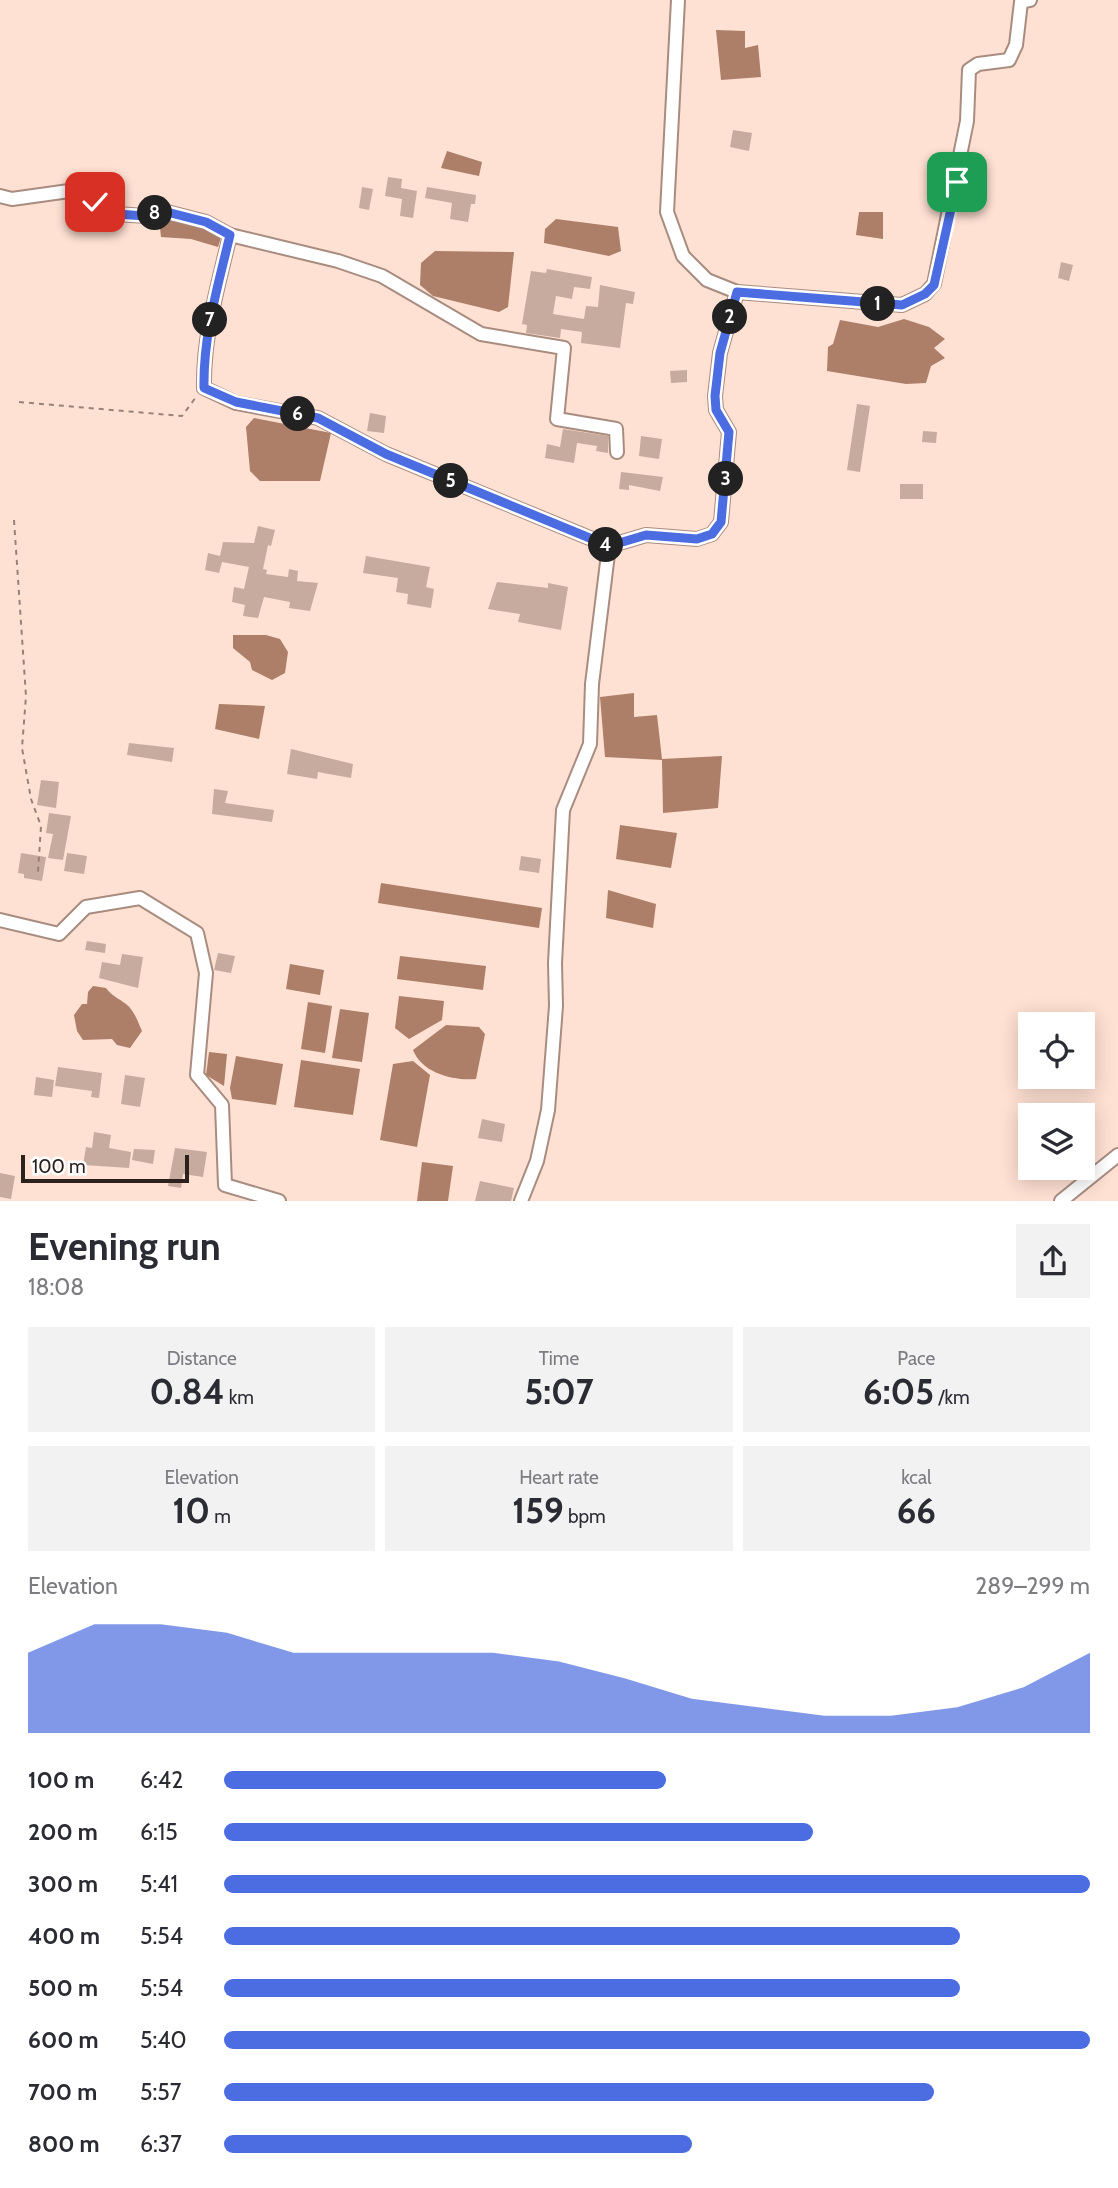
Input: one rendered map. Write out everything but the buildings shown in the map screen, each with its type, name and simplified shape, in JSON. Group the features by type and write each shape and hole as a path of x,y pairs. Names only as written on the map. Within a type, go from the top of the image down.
{"street":[{"path":"678,0 667,212 683,256 706,280 737,292 902,305 925,294 934,285 957,182 967,121 969,70 978,64 1009,60 1016,45 1021,2 1030,0"},
{"path":"0,197 12,199 69,191 116,214 146,216 163,211 206,222 230,235 338,261 382,276 481,334 564,348 557,419 616,429 617,452"},
{"path":"230,235 208,328 204,355 204,388 236,402 318,418 386,454 609,546 646,535 697,539 712,534 721,522 729,432 716,410 715,396 720,353 737,292"},
{"path":"521,1201 537,1161 548,1110 556,1006 563,810 590,744 592,684 609,546"},
{"path":"0,920 59,934 86,907 140,898 197,933 206,973 197,1075 222,1105 225,1185 279,1201"},
{"path":"1061,1201 1118,1155"}],"path":[{"path":"19,402 182,416 204,388"},
{"path":"14,520 26,696 22,748 31,799 41,826 38,872"}],"shaded area":[{"path":"716,30 745,31 745,48 758,45 761,77 721,80"},
{"path":"447,151 482,162 479,176 441,168"},
{"path":"859,212 883,212 883,239 856,235"},
{"path":"165,216 194,222 222,234 218,247 191,239 161,237 159,219"},
{"path":"556,219 618,227 621,251 609,256 544,243 545,229"},
{"path":"435,251 514,252 508,307 499,312 433,296 420,285 421,263"},
{"path":"904,319 929,327 945,339 934,348 945,358 931,366 926,383 906,384 827,371 828,347 833,344 840,320 878,327"},
{"path":"254,418 331,433 320,481 260,481 250,471 246,427"},
{"path":"233,635 266,635 280,639 288,652 285,673 272,680 252,670 250,662 233,648"},
{"path":"634,693 634,717 657,715 662,759 722,756 718,808 663,813 662,760 605,757 600,697"},
{"path":"219,704 265,706 259,739 215,729"},
{"path":"620,825 677,833 671,868 616,859"},
{"path":"381,883 542,908 539,928 378,903"},
{"path":"608,890 656,904 653,928 606,918"},
{"path":"400,956 486,966 483,990 397,979"},
{"path":"290,964 324,970 320,995 286,989"},
{"path":"93,986 106,988 134,1013 142,1031 130,1048 117,1045 112,1039 83,1040 77,1031 74,1015 82,1004 87,1004 88,992"},
{"path":"399,996 444,1001 442,1020 409,1039 395,1028"},
{"path":"308,1002 332,1006 325,1053 301,1049"},
{"path":"340,1009 369,1013 362,1062 332,1058"},
{"path":"446,1025 479,1027 485,1034 476,1079 458,1079 439,1074 423,1065 417,1058 413,1050"},
{"path":"209,1052 227,1054 224,1086 206,1075"},
{"path":"236,1056 283,1064 276,1105 232,1099 230,1088"},
{"path":"301,1060 360,1069 353,1115 294,1107"},
{"path":"413,1061 430,1075 417,1147 380,1140 393,1064"},
{"path":"422,1162 453,1166 448,1201 417,1201"}],"route":[{"path":"95,202 116,214 146,216 163,211 206,222 230,235 208,328 204,355 204,388 236,402 318,418 386,454 609,546 646,535 697,539 712,534 721,522 729,432 716,410 715,396 720,353 737,292 902,305 925,294 934,285 957,182"}]}
